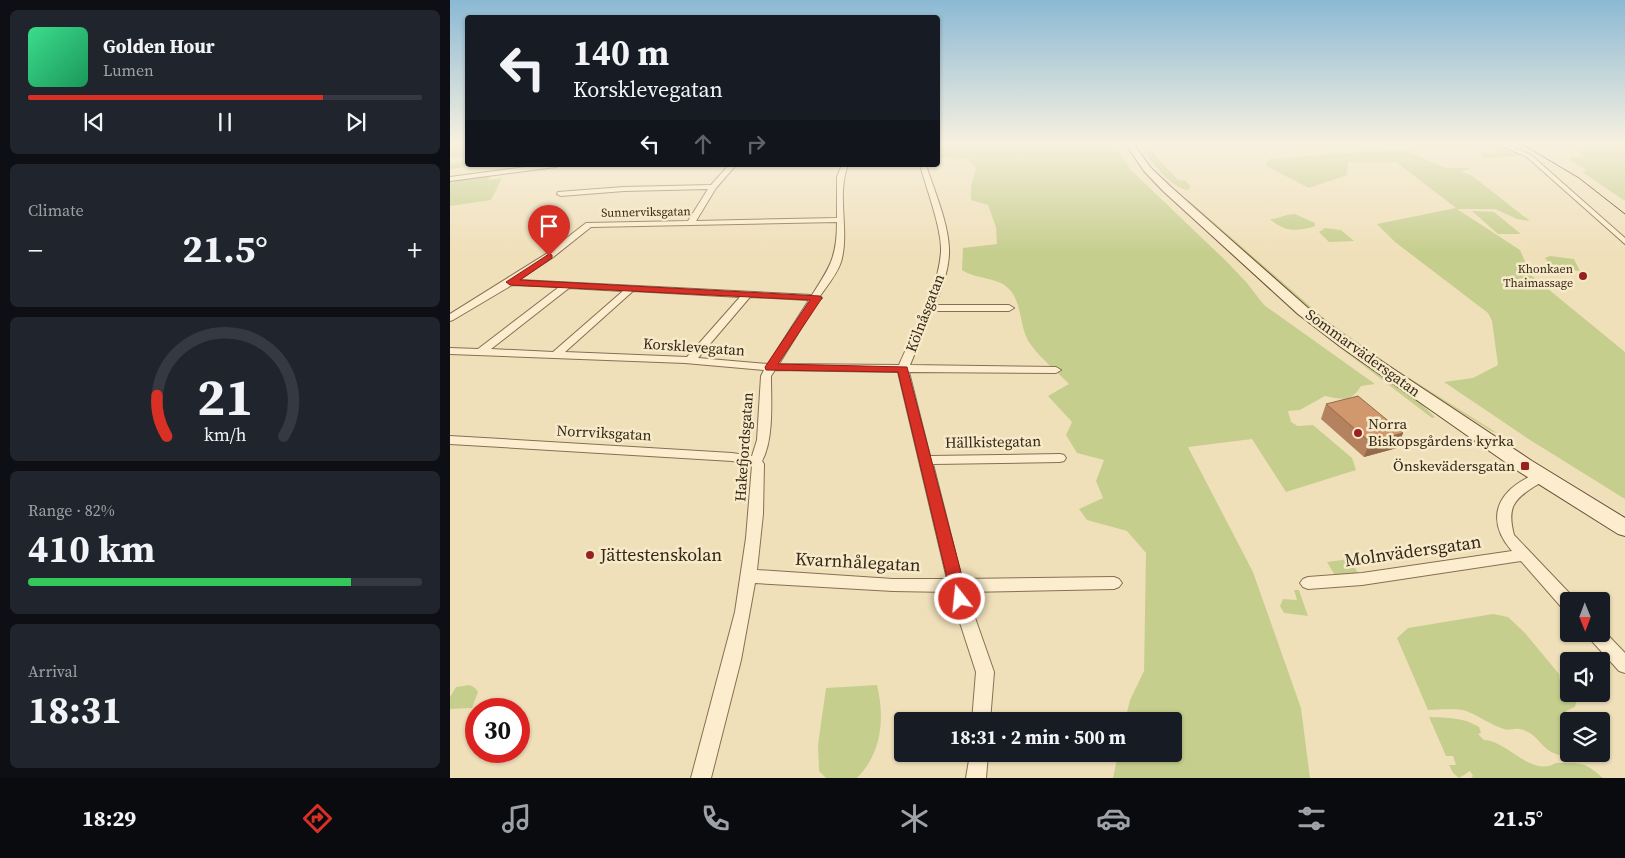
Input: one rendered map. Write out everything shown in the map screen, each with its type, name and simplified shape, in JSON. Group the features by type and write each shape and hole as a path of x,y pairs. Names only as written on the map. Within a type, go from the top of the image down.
{"street":[{"path":"690,222 720,179"},
{"name":"Hakefjordsgatan","path":"700,778 732,659 749,576 758,489 758,464 756,461 763,440 766,376 770,367 817,298 836,264 841,237 840,179"},
{"name":"Kölnåsgatan","path":"928,179 945,246 941,275 903,369 956,586 984,672 982,712"},
{"name":"Sommarvädersgatan","path":"1158,179 1303,310 1346,344 1541,476 1625,528"},
{"path":"1555,179 1625,242"},
{"path":"561,194 624,189 713,187"},
{"name":"Sunnerviksgatan","path":"450,318 549,256 589,225 840,220"},
{"path":"510,282 817,298"},
{"path":"482,351 566,286"},
{"path":"557,354 630,289"},
{"path":"689,361 747,294"},
{"path":"928,308 1009,308"},
{"name":"Korsklevegatan","path":"450,351 557,354 770,367 1056,370"},
{"name":"Norrviksgatan","path":"450,440 732,457 756,461"},
{"name":"Hällkistegatan","path":"926,460 1060,458"},
{"path":"1541,476 1512,496 1502,515 1508,537 1560,594"},
{"name":"Molnvädersgatan","path":"1308,583 1362,579 1523,555"},
{"name":"Kvarnhålegatan","path":"749,576 893,585 956,586 1114,583"},
{"path":"1603,642 1625,665"},
{"path":"976,778 978,762"}],"green space":[{"path":"501,179 491,200 450,206 450,180 454,180 451,185 457,180"},
{"path":"973,179 1141,179 1227,262 1264,305 1375,384 1361,386 1354,395 1346,399 1325,396 1300,410 1288,411 1291,422 1298,426 1313,425 1352,458 1356,470 1286,492 1252,439 1188,447 1253,572 1301,708 1310,778 1113,778 1116,762 1182,762 1182,712 1127,712 1130,700 1144,671 1146,553 1127,531 1087,520 1079,509 1103,498 1096,481 1104,460 1077,453 1066,435 1072,422 1048,396 1069,384 1039,355 1027,339 1018,304 1011,291 994,280 962,270 963,248 997,244 996,227 988,205 971,200"},
{"path":"1292,179 1334,179 1309,188"},
{"path":"1419,179 1477,179 1530,221 1517,219 1495,209 1457,209 1520,250 1531,275 1625,352 1625,499 1530,440 1444,382 1473,378 1498,365 1492,321 1488,313 1395,242 1377,224 1456,208"},
{"path":"1593,179 1625,179 1625,201"},
{"path":"1168,180 1185,180 1191,187 1188,188 1190,190 1183,189"},
{"path":"1187,199 1326,320 1395,369 1497,433 1413,383 1338,331 1269,274 1202,215"},
{"path":"1472,211 1494,212 1521,234 1498,234"},
{"path":"1187,213 1435,417 1432,418 1296,314"},
{"path":"1295,214 1315,223 1315,226 1291,230 1280,226 1270,219 1288,215"},
{"path":"1325,228 1341,230 1354,241 1329,242 1319,232"},
{"path":"1550,256 1574,259 1580,271 1552,265 1545,258"},
{"path":"1350,559 1359,575 1336,577 1327,562"},
{"path":"1294,590 1299,590 1308,616 1284,613 1280,606 1283,599 1297,600"},
{"path":"1493,614 1508,617 1525,633 1559,674 1560,702 1576,702 1575,707 1567,712 1560,712 1560,755 1550,751 1527,732 1519,729 1504,729 1466,711 1452,709 1428,710 1397,638 1408,628"},
{"path":"470,685 478,692 476,698 465,698 465,708 450,709 450,697 456,687"},
{"path":"877,685 881,722 872,758 857,778 826,778 819,771 818,745 826,688"},
{"path":"1429,717 1467,721 1479,727 1481,733 1478,734 1484,740 1493,742 1537,766 1547,766 1556,763 1582,764 1591,768 1603,778 1471,778 1473,776 1470,771 1459,778 1453,773 1449,765 1456,765 1453,756 1446,756"}],"building":[{"path":"1358,396 1403,433 1370,442 1326,404"}],"tram line":[{"path":"1581,179 1625,214"}],"place":[{"name":"Khonkaen Thaimassage","path":"1583,276"},
{"name":"Norra Biskopsgårdens kyrka","path":"1358,433"},
{"name":"Önskevädersgatan","path":"1525,466"},
{"name":"Jättestenskolan","path":"590,555"}],"route":[{"path":"549,256 510,282 817,298 770,367 903,369 960,599"}]}
